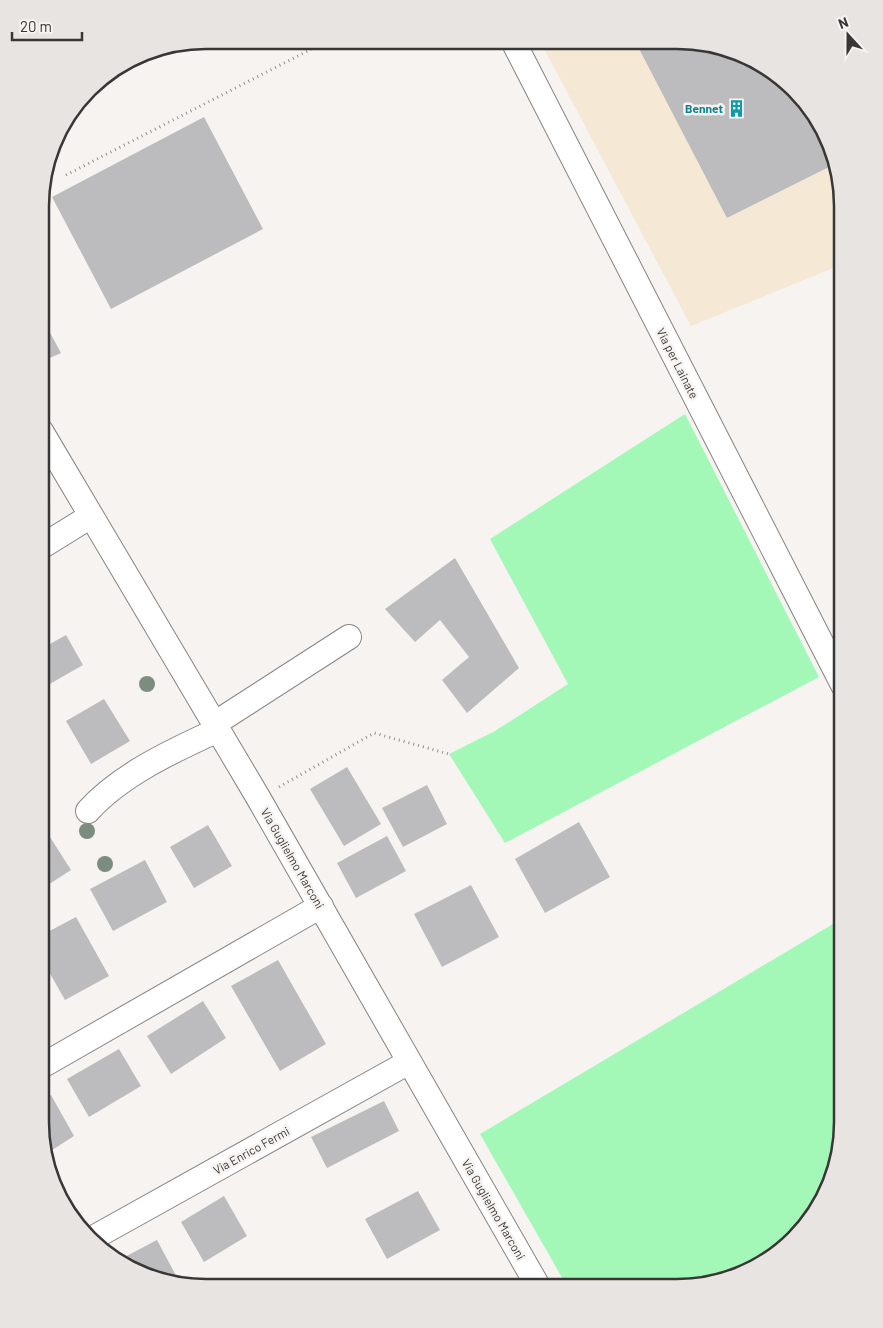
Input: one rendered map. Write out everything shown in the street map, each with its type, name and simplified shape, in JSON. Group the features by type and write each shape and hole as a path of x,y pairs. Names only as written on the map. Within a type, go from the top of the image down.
{"street":[{"name":"Via per Lainate","path":"517,49 834,667"},
{"name":"Via Guglielmo Marconi","path":"49,445 259,799 534,1279"},
{"path":"49,542 91,516"},
{"path":"88,811 102,795 126,778 216,727 349,637"},
{"path":"49,1062 320,906"},
{"name":"Via Enrico Fermi","path":"98,1235 409,1062"}],"path":[{"path":"66,175 311,49"},
{"path":"259,799 374,733 449,754"}],"shaded area":[{"path":"544,49 677,49 698,50 718,54 756,70 773,81 802,110 813,127 822,146 831,175 834,196 834,268 691,326"}],"green space":[{"path":"685,414 819,677 505,843 449,754 495,731 568,684 490,539"},
{"path":"834,923 834,1132 831,1153 826,1173 818,1192 802,1218 773,1247 756,1258 718,1274 687,1279 563,1279 480,1134"}],"building":[{"name":"Bennet","path":"639,49 698,50 718,54 737,61 773,81 802,110 813,127 829,167 727,218"},
{"path":"204,117 263,229 111,309 52,197"},
{"path":"49,331 61,353 49,358"},
{"path":"455,558 519,668 467,713 442,680 469,657 440,620 415,642 385,609"},
{"path":"66,635 83,665 49,684 49,645"},
{"path":"104,699 130,741 91,764 66,721"},
{"path":"347,767 381,824 344,846 310,789"},
{"path":"427,785 447,824 403,847 382,808"},
{"path":"579,822 610,877 545,913 515,859"},
{"path":"208,825 232,866 194,888 170,847"},
{"path":"387,836 406,871 356,898 337,863"},
{"path":"49,838 71,870 49,884"},
{"path":"145,860 167,902 113,931 90,889"},
{"path":"471,885 499,937 442,967 414,914"},
{"path":"76,917 109,976 65,1000 49,972 49,931"},
{"path":"278,960 326,1044 280,1071 231,986"},
{"path":"203,1001 226,1038 171,1074 147,1036"},
{"path":"119,1049 141,1086 89,1117 67,1079"},
{"path":"51,1095 74,1136 51,1150 49,1122 49,1096"},
{"path":"384,1101 399,1131 327,1168 311,1137"},
{"path":"418,1191 440,1230 387,1259 365,1219"},
{"path":"224,1196 247,1236 204,1262 181,1222"},
{"path":"157,1240 176,1276 146,1267 125,1257"}],"place":[{"name":"Bennet","path":"737,108"}]}
